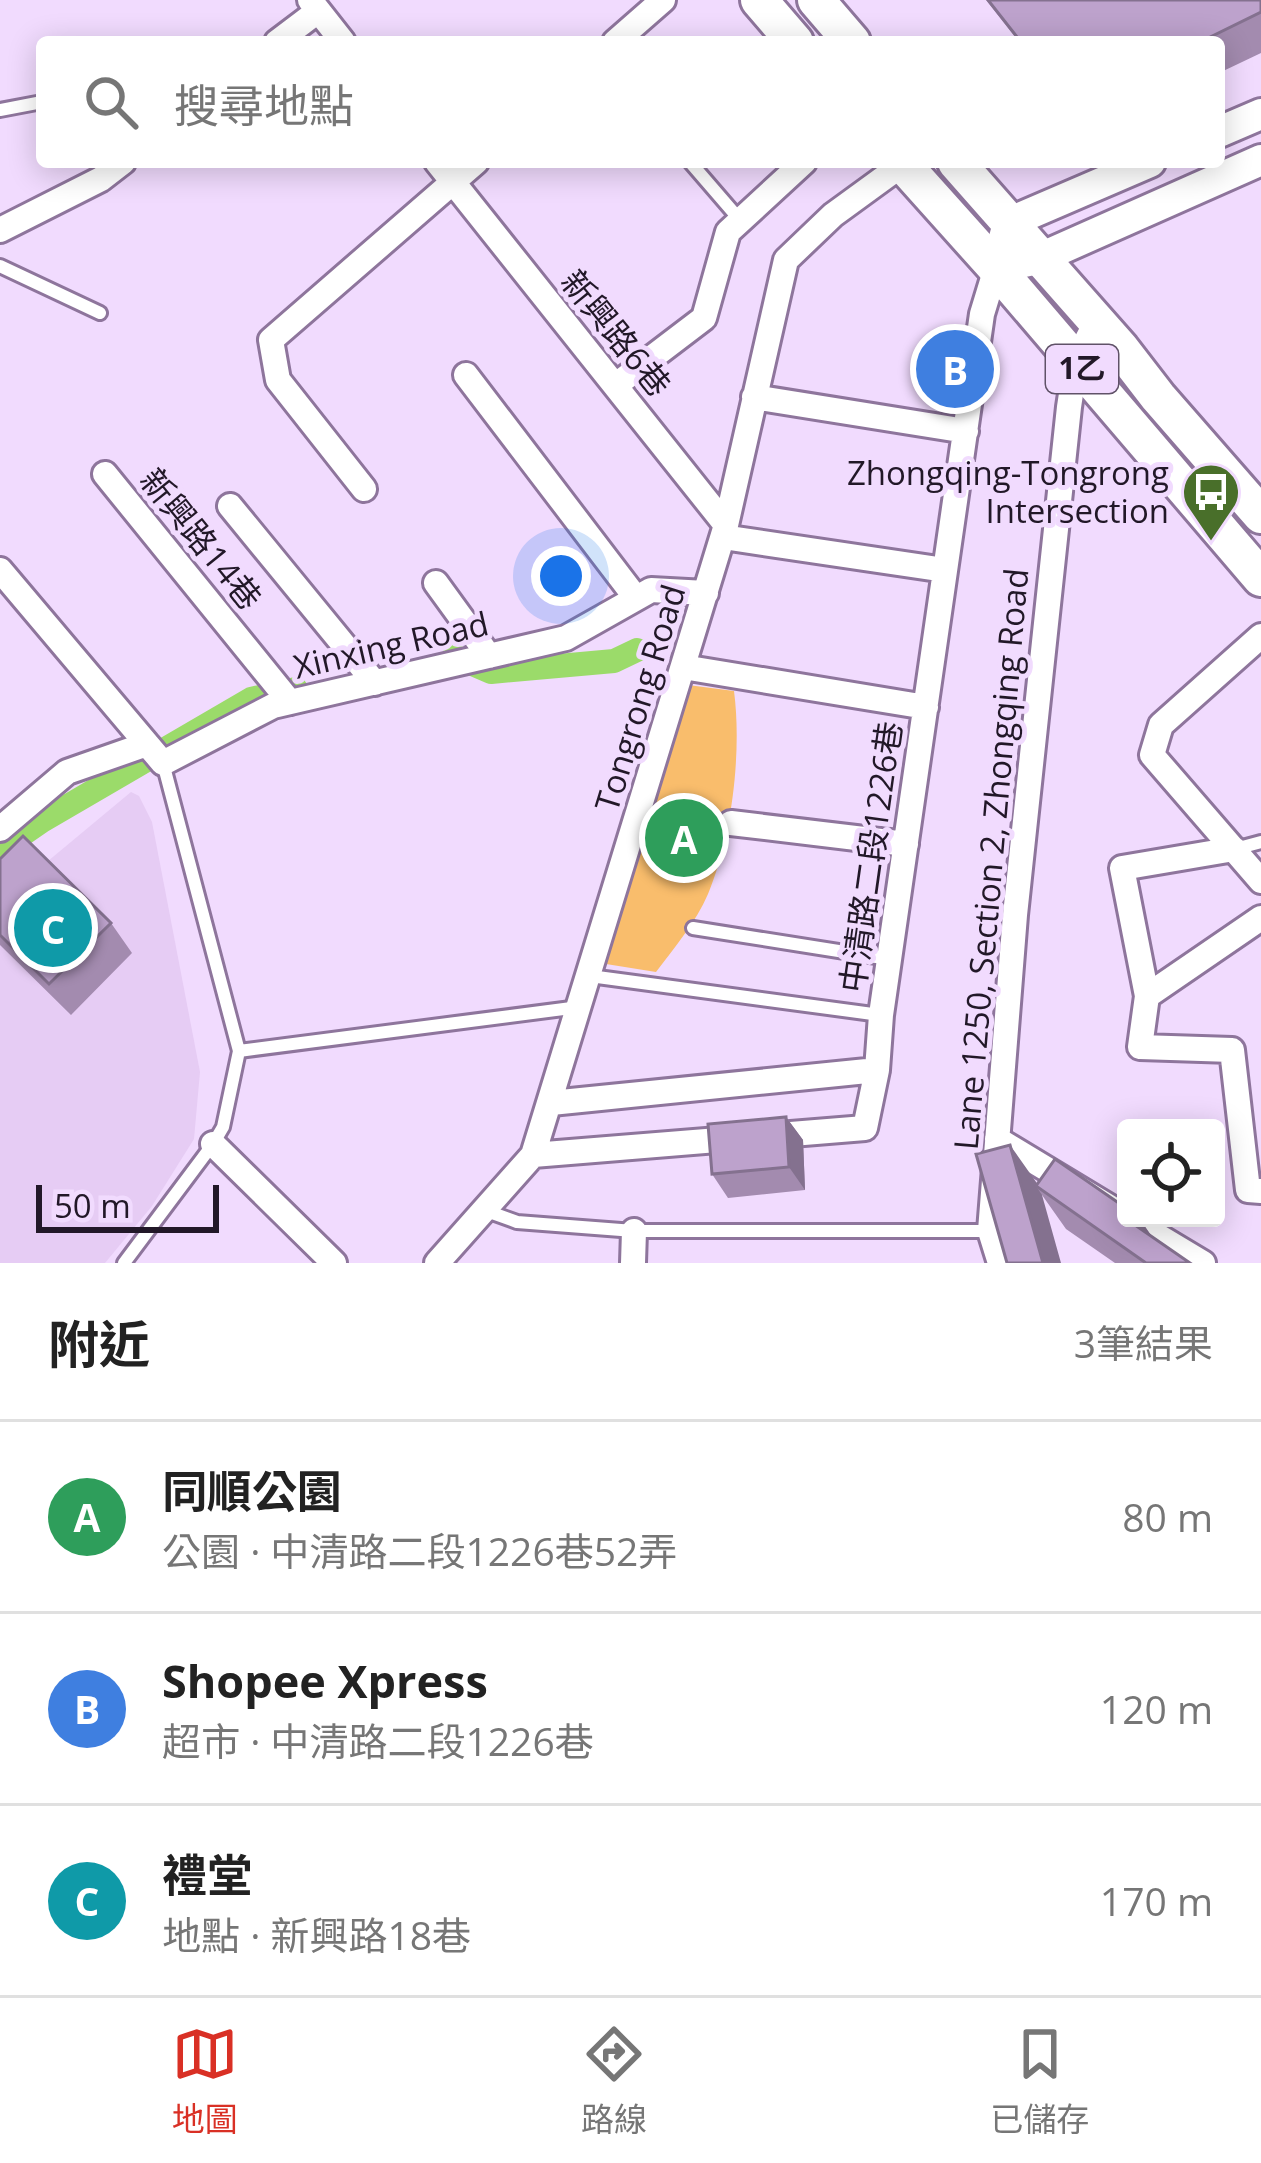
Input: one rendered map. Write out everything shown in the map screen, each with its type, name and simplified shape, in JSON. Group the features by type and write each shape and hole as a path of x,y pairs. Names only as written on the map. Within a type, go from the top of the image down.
{"main road":[{"path":"759,0 790,36"},
{"path":"816,0 847,36"},
{"name":"1乙","path":"906,168 1261,578"},
{"name":"1乙","path":"961,168 1261,515"}],"street":[{"path":"622,36 663,0"},
{"path":"284,36 314,5 338,36"},
{"path":"1225,129 1261,114"},
{"path":"1136,168 1008,223 996,268 1038,259 1261,160"},
{"path":"0,230 115,168"},
{"path":"616,386 704,319 728,232 796,168"},
{"name":"Tongrong Road","path":"436,1263 533,1155 724,531 786,260 832,215 895,168"},
{"path":"364,489 278,380 271,340 445,172"},
{"name":"新興路6巷","path":"445,172 616,386 724,531"},
{"name":"中清路二段1226巷","path":"533,1155 865,1128 877,1070 881,1015 982,314 996,268"},
{"name":"Lane 1250, Section 2, Zhongqing Road","path":"1000,1263 990,1231 1015,915 1076,361 1096,322"},
{"path":"466,375 636,598"},
{"path":"754,397 966,431"},
{"name":"新興路14巷","path":"105,474 290,702"},
{"path":"230,506 375,683"},
{"path":"724,531 945,570"},
{"path":"0,570 155,754"},
{"path":"436,583 489,656"},
{"name":"Xinxing Road","path":"0,829 67,772 155,754 273,706 566,638 651,590 706,593"},
{"path":"1261,636 1161,725 1152,755 1261,881"},
{"path":"683,668 926,706"},
{"path":"730,823 906,844"},
{"path":"1234,849 1122,868 1147,996 1140,1048 1232,1050 1249,1190 1261,1191"},
{"path":"1147,996 1261,918"},
{"path":"551,1103 877,1070"},
{"path":"997,1139 1117,1211"},
{"path":"213,1144 334,1263"},
{"path":"1144,1227 1203,1263"},
{"path":"633,1263 634,1231"}],"lane":[{"path":"0,110 36,103"},
{"path":"695,168 740,220"},
{"path":"0,266 100,313"},
{"path":"124,1263 223,1127 239,1051 155,754"},
{"path":"1234,849 1261,842"},
{"path":"692,928 889,959"},
{"path":"590,976 881,1015"},
{"path":"239,1051 580,1007"},
{"path":"484,1210 518,1222 634,1231 990,1231"}],"shaded area":[{"path":"688,685 734,691 733,794 716,871 697,915 656,972 606,964"},
{"path":"131,792 139,796 152,822 200,1072 194,1139 152,1206 105,1263 0,1263 0,901"}],"building":[{"path":"988,0 1261,0 1261,12 1212,36 1016,36"},
{"path":"23,836 111,923 49,984 0,935 0,859"},
{"path":"786,1117 789,1167 712,1174 708,1124"},
{"path":"1010,1145 1043,1263 1007,1263 976,1154"},
{"path":"1055,1159 1117,1202 1117,1227 1138,1227 1190,1263 1146,1263 1036,1186"}],"waterway":[{"path":"454,656 491,672 614,661 637,650"},
{"path":"0,850 251,699 296,689"}],"place":[{"name":"Shopee Xpress","path":"955,369"},
{"name":"Zhongqing-Tongrong Intersection","path":"1211,543"},
{"name":"同順公園","path":"684,838"},
{"name":"禮堂","path":"53,928"}]}
